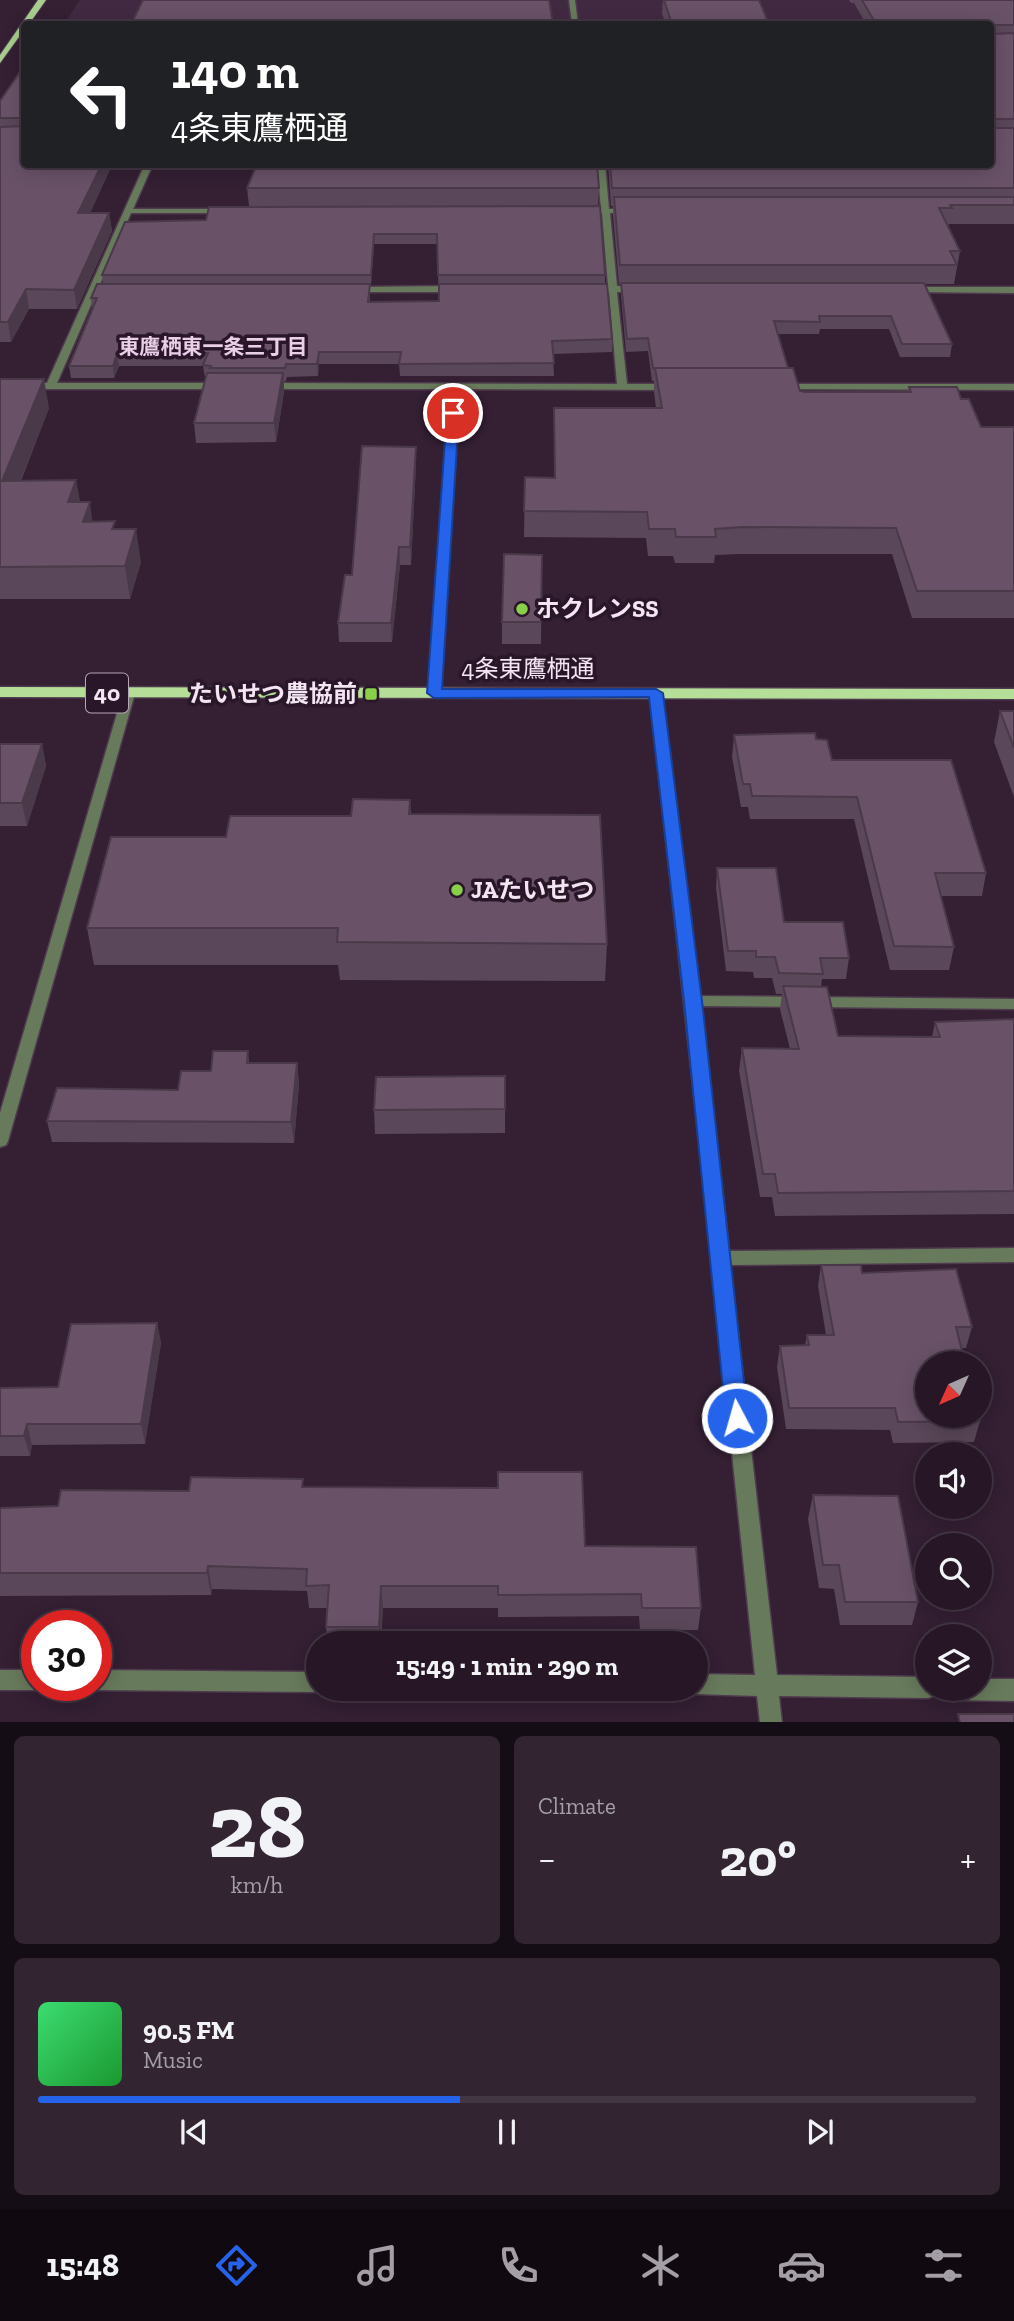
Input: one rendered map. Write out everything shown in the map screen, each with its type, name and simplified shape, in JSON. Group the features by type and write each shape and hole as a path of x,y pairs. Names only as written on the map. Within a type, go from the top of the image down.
{"highway":[{"name":"4条東鷹栖通","path":"0,692 1014,694"}],"main road":[{"path":"28,21 42,0"},
{"path":"0,61 21,31"}],"street":[{"path":"572,0 575,21"},
{"path":"51,386 147,168"},
{"path":"601,168 622,386"},
{"path":"129,211 238,211"},
{"path":"565,211 647,211"},
{"path":"338,290 461,289"},
{"path":"584,289 653,289"},
{"path":"92,290 106,290"},
{"path":"903,290 1014,290"},
{"path":"0,386 232,386"},
{"path":"260,386 676,387"},
{"path":"434,693 455,386"},
{"path":"771,387 1014,387"},
{"path":"0,1141 129,693"},
{"path":"656,693 693,1001 771,1722"},
{"path":"693,1001 1014,1004"},
{"path":"719,1258 1014,1255"},
{"path":"0,1680 21,1680"},
{"path":"112,1680 306,1682"},
{"path":"708,1684 915,1688"},
{"path":"992,1690 1014,1690"}],"shaded area":[{"path":"80,0 1014,0 993,21 66,21"}],"building":[{"path":"143,0 549,0 552,21 132,21"},
{"path":"664,0 759,0 768,21 671,21"},
{"path":"862,0 1014,0 1014,25 994,25 994,21 874,21"},
{"path":"1014,33 1014,119 994,119 994,34"},
{"path":"21,70 21,118 0,118 0,101"},
{"path":"21,126 21,168 100,168 78,213 109,213 74,290 26,289 8,322 0,322 0,127"},
{"path":"994,128 1014,128 1014,188 612,188 610,168 994,168"},
{"path":"255,168 597,168 599,188 247,188"},
{"path":"614,197 1014,197 1014,205 950,205 952,208 939,208 960,251 950,251 957,265 620,265"},
{"path":"600,206 605,275 438,275 437,234 374,234 371,275 102,275 125,222 206,220 209,207"},
{"path":"621,283 924,283 952,344 902,344 891,316 819,316 820,322 774,321 788,368 653,368 648,338 627,339"},
{"path":"97,284 370,284 368,302 439,301 439,284 607,284 612,339 552,341 554,363 399,364 401,352 319,352 317,364 286,364 285,368 210,368 211,366 203,365 208,353 117,354 113,366 69,366 97,298 91,298"},
{"path":"655,368 793,368 800,391 805,392 911,392 909,387 957,387 961,399 969,399 981,427 1014,427 1014,591 917,591 896,528 743,527 715,529 716,537 676,537 675,529 649,529 647,512 524,511 525,477 555,478 554,408 662,408"},
{"path":"207,373 283,373 274,423 194,423"},
{"path":"0,379 44,379 2,481 76,480 68,502 90,502 83,522 115,521 112,529 136,529 125,566 0,567"},
{"path":"362,446 416,447 410,547 399,547 391,623 338,623 345,575 352,575"},
{"name":"ホクレンSS","path":"504,554 542,555 541,622 502,622"},
{"path":"1000,711 1014,711 1014,748"},
{"path":"815,733 816,739 827,740 832,760 951,760 986,873 935,873 954,947 894,946 857,797 752,796 750,784 743,784 734,735"},
{"path":"0,744 42,744 22,803 0,803"},
{"path":"353,799 410,800 409,814 600,815 607,944 337,942 338,928 87,928 111,837 226,837 230,816 351,816"},
{"path":"717,868 776,868 784,922 843,922 849,958 820,958 823,974 779,973 775,957 756,957 756,951 728,951"},
{"path":"783,986 827,987 838,1036 940,1037 935,1022 1014,1019 1014,1191 778,1193 775,1174 763,1174 742,1048 799,1049"},
{"path":"213,1051 248,1051 247,1063 297,1063 291,1122 47,1121 57,1088 178,1090 181,1071 211,1071"},
{"path":"505,1076 505,1109 374,1110 376,1077"},
{"path":"821,1265 861,1265 862,1273 956,1269 972,1327 956,1327 962,1351 915,1351 915,1422 898,1422 895,1408 789,1408 780,1346 809,1345 807,1335 834,1335"},
{"path":"157,1323 141,1424 27,1424 24,1436 0,1436 0,1388 58,1387 71,1324"},
{"path":"498,1472 582,1472 585,1546 696,1547 701,1608 642,1608 641,1594 498,1595 498,1586 381,1586 379,1627 326,1627 329,1585 306,1586 307,1569 208,1566 207,1573 0,1573 0,1508 58,1506 61,1490 189,1491 191,1477 303,1479 302,1487 498,1488"},
{"path":"813,1495 898,1496 915,1586 915,1602 845,1602 839,1565 823,1565"},
{"path":"958,1714 1014,1714 1014,1722 960,1722"}],"place":[{"name":"ホクレンSS","path":"522,609"},
{"name":"たいせつ農協前","path":"371,694"},
{"name":"JAたいせつ","path":"457,890"}],"district":[{"name":"東鷹栖東一条三丁目","path":"213,347"}],"route":[{"path":"453,413 434,693 656,693 693,1001 737,1418"}]}
